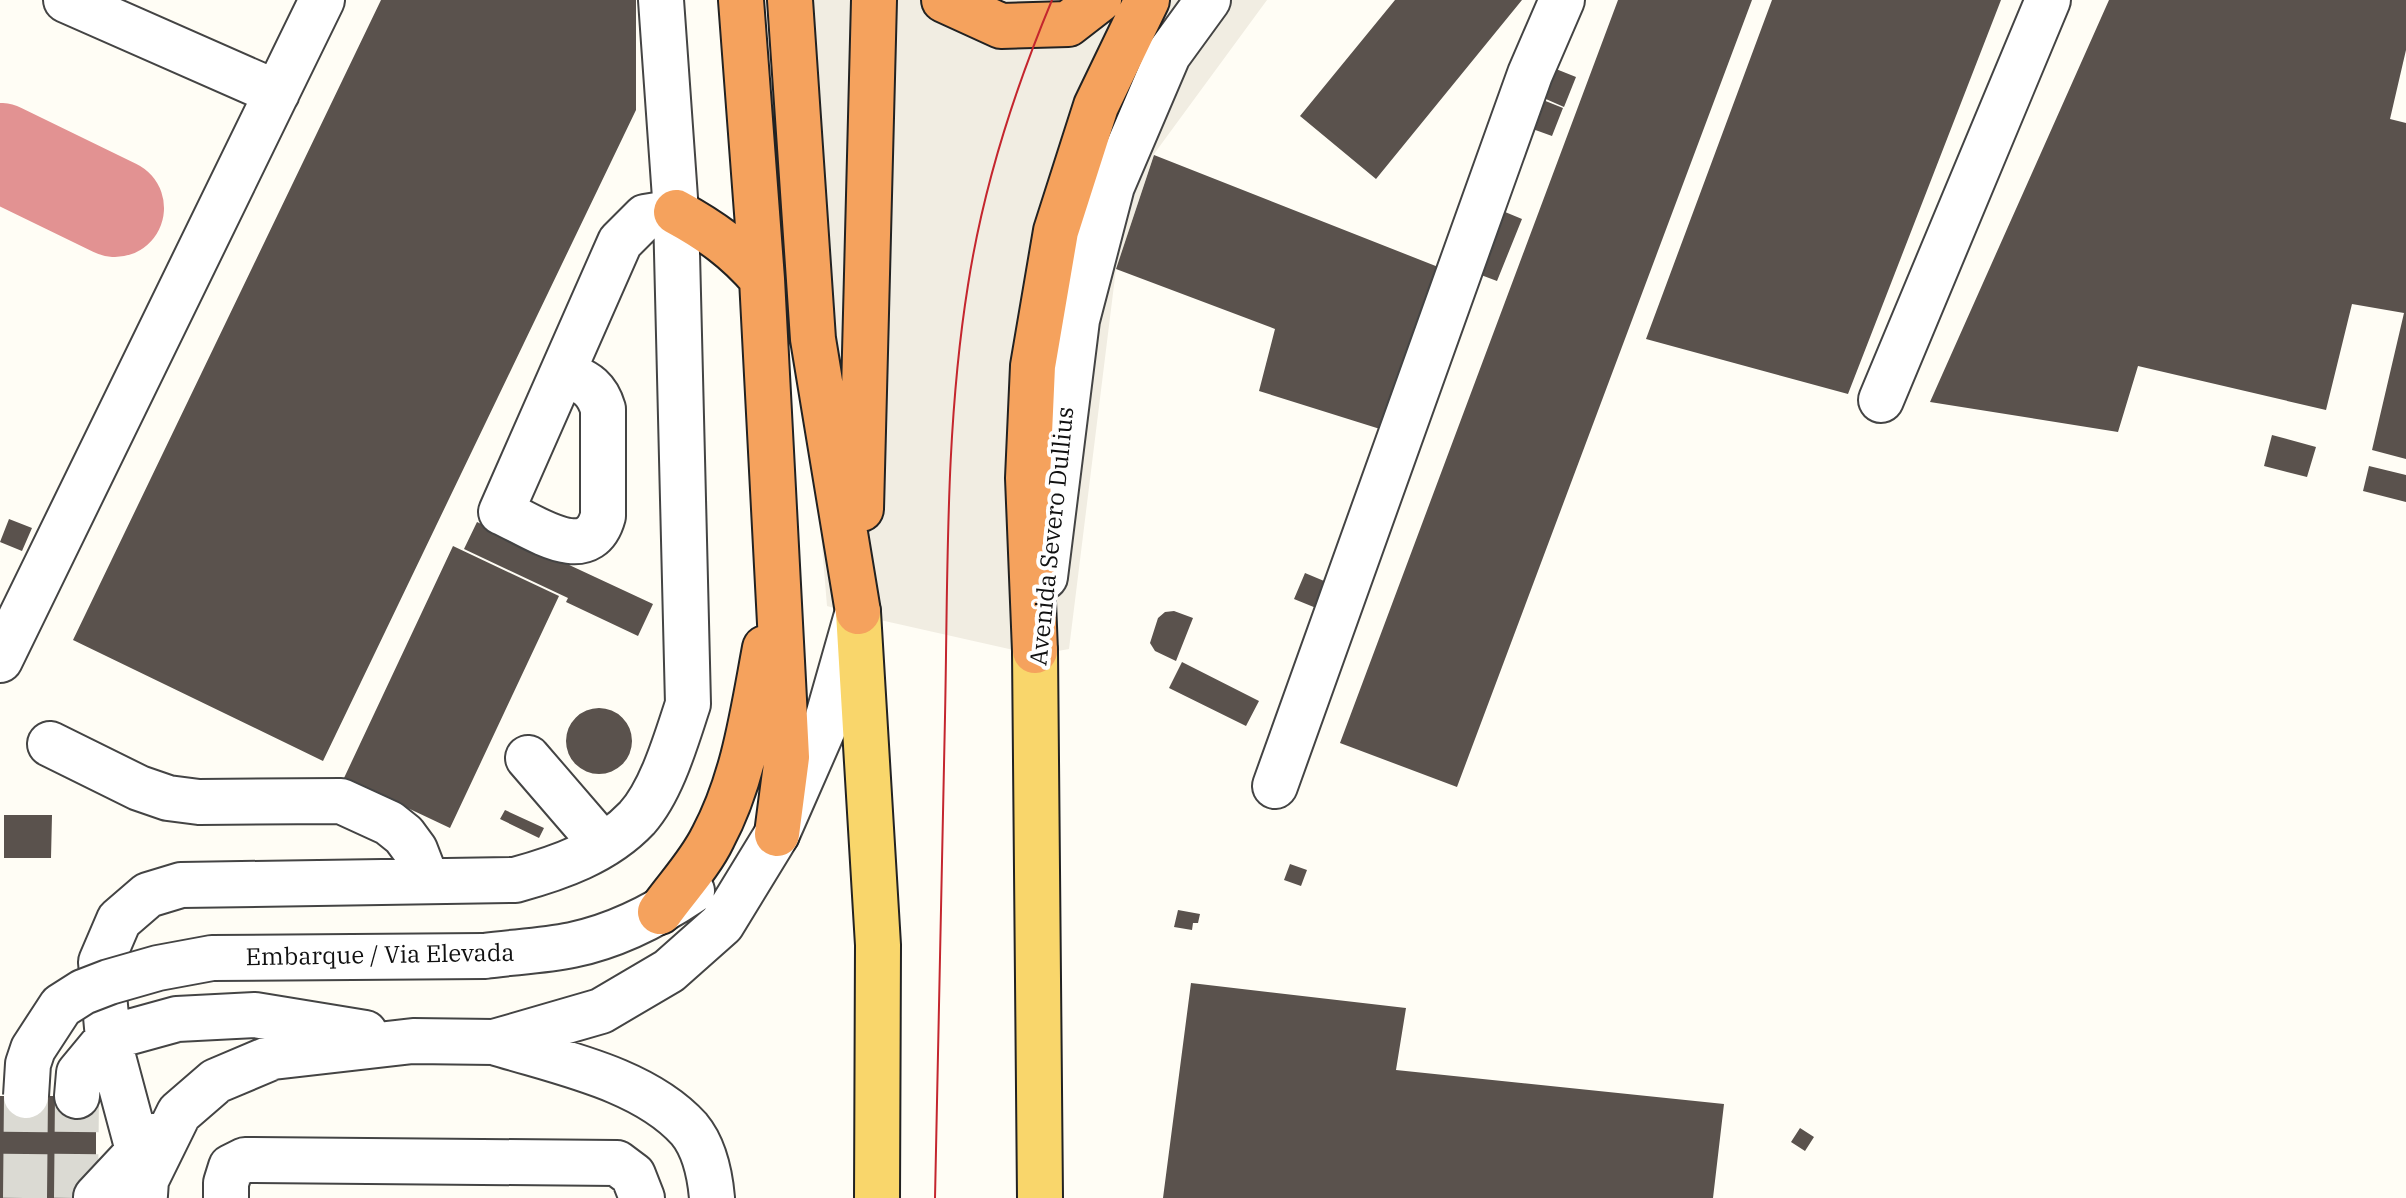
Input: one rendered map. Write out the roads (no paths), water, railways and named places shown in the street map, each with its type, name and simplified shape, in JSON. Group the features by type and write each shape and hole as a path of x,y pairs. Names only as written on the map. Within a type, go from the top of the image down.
{"highway":[{"path":"741,0 779,567 787,757 777,834"},
{"path":"858,612 874,0"},
{"path":"944,0 1001,26 1068,24 1099,0"},
{"path":"1035,651 1028,478 1033,366 1043,306 1056,231 1096,106 1147,0"},
{"path":"791,7 813,339 858,612"},
{"path":"676,212 704,227 738,252 762,279"},
{"path":"660,912 713,839 735,787 751,727 779,567"}],"main road":[{"path":"858,612 878,945 877,1198"},
{"name":"Avenida Severo Dullius","path":"1035,651 1040,1198"}],"street":[{"path":"66,0 277,93"},
{"path":"0,660 322,0"},
{"path":"143,1176 108,1038 102,1001 101,962 119,920 148,895 181,885 515,880 561,867 603,845 637,817 665,772 688,704 676,212 661,0"},
{"name":"Avenida Severo Dullius","path":"1035,651 1077,320 1108,201 1168,55 1208,0"},
{"path":"1275,786 1530,74 1562,0"},
{"path":"1881,400 2048,0"},
{"path":"563,372 620,242 645,217 676,212"},
{"path":"494,1042 601,1011 669,971 722,924 777,834 827,720 858,612"},
{"path":"50,744 139,788 168,798 199,802 341,801 389,823 404,835 415,850 427,881"},
{"path":"528,758 603,845"},
{"name":"Embarque / Via Elevada","path":"26,1096 28,1064 33,1049 61,1006 83,992 109,982 158,968 212,958 484,956 572,945 618,931 660,912 777,834"},
{"path":"77,1096 79,1073 108,1038 177,1019 255,1015 413,1041"},
{"path":"96,1197 143,1176 179,1113 216,1081 273,1057 413,1041 494,1042 590,1072 653,1098 690,1131 709,1171 712,1198"},
{"path":"226,1198 231,1167 245,1160 617,1163 633,1175 642,1198"}],"tunnel":[{"path":"25,1198 26,1096"},
{"path":"76,1198 77,1096"}],"tram line":[{"path":"935,1198 948,555 955,393 968,285 982,212 1013,105 1052,0"}]}
